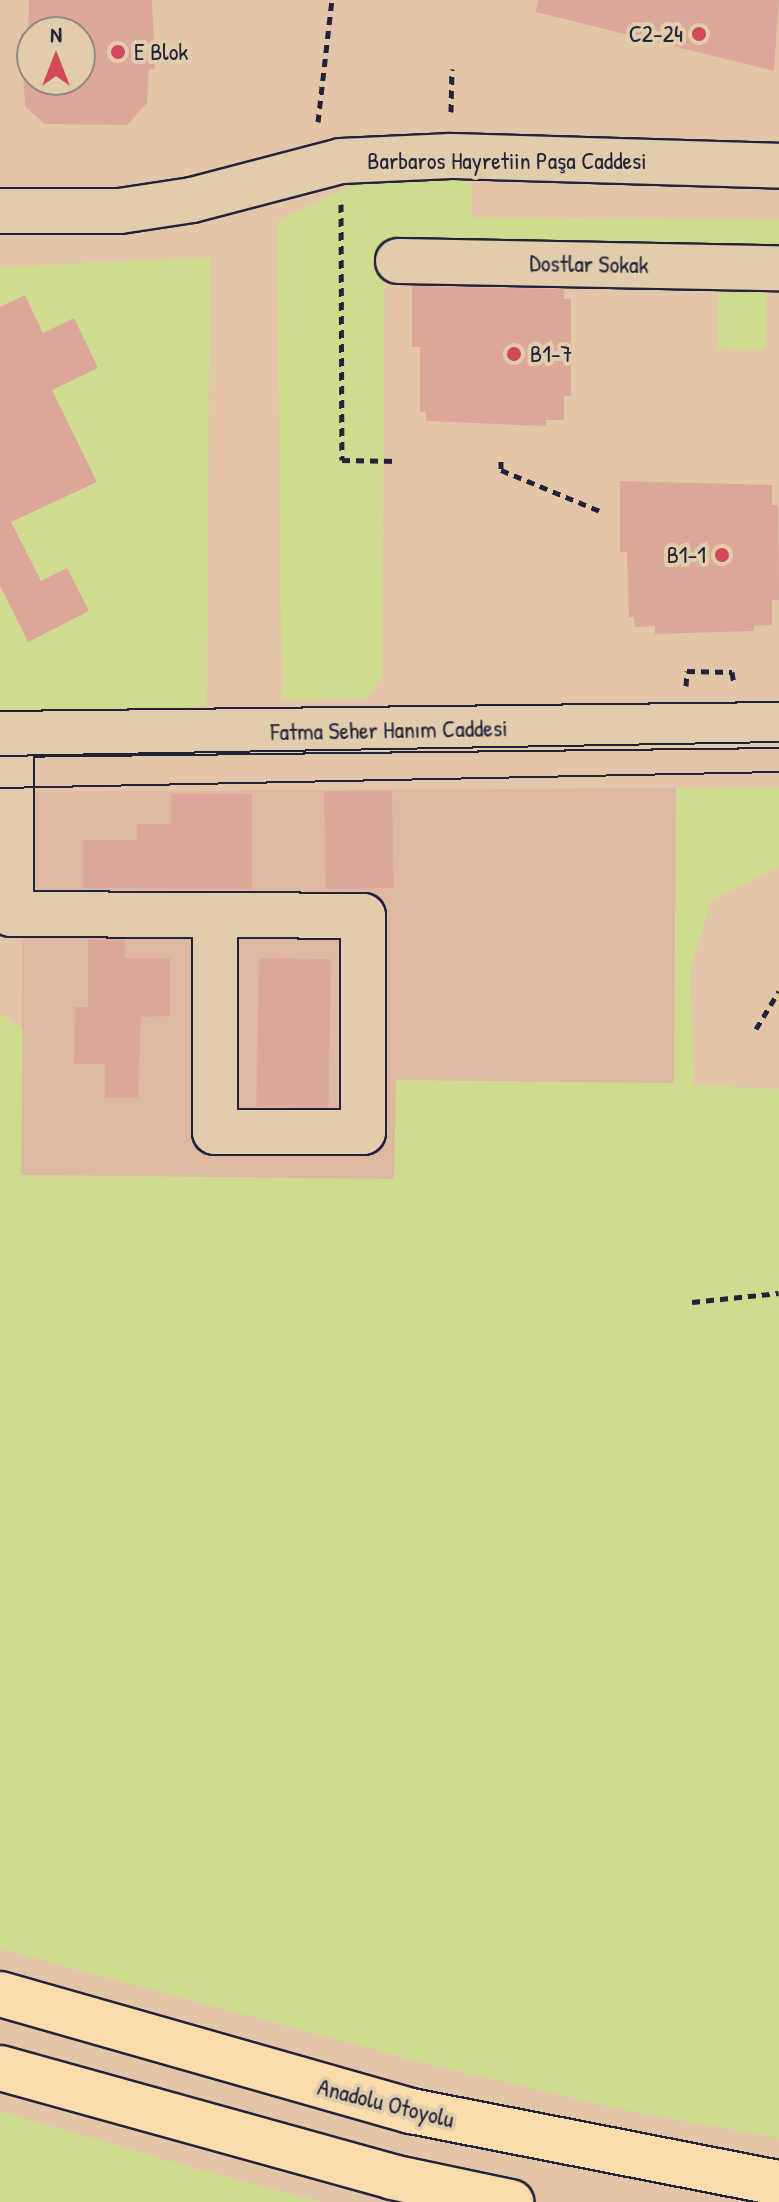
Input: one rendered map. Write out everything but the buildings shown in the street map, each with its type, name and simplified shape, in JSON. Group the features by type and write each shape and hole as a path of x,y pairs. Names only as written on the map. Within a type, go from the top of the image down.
{"highway":[{"name":"Anadolu Otoyolu","path":"0,1994 411,2111 779,2183"},
{"path":"0,2068 392,2177 511,2202"}],"street":[{"name":"Barbaros Hayretiin Paşa Caddesi","path":"0,211 120,211 192,200 329,146 451,156 779,166"},
{"name":"Dostlar Sokak","path":"398,261 779,268"},
{"name":"Fatma Seher Hanım Caddesi","path":"6,734 779,725"},
{"path":"6,734 11,914 363,916 363,1132 215,1132 215,916"}],"path":[{"path":"332,0 329,146 342,460 397,461"},
{"path":"501,461 501,470 600,511"},
{"path":"756,1029 779,991"},
{"path":"692,1302 779,1293"}],"shaded area":[{"path":"676,788 674,1084 397,1080 395,1179 21,1175 23,792"}],"green space":[{"path":"471,176 471,217 779,220 779,250 385,246 382,677 366,698 282,700 277,222 359,181"},
{"path":"210,257 207,705 139,713 0,714 0,267"},
{"path":"718,284 767,285 766,350 717,349"},
{"path":"779,787 779,867 711,900 690,972 694,1085 779,1089 779,2138 637,2113 428,2064 0,1949 0,1013 23,1029 21,1175 394,1179 396,1080 674,1083 676,788"},
{"path":"0,2111 194,2168 322,2202 0,2202"}],"tram line":[{"path":"0,756 779,742"},
{"path":"0,788 779,772"}],"place":[{"name":"C2-24","path":"699,34"},
{"name":"E Blok","path":"118,52"},
{"name":"B1-7","path":"514,354"},
{"name":"B1-1","path":"722,555"}]}
